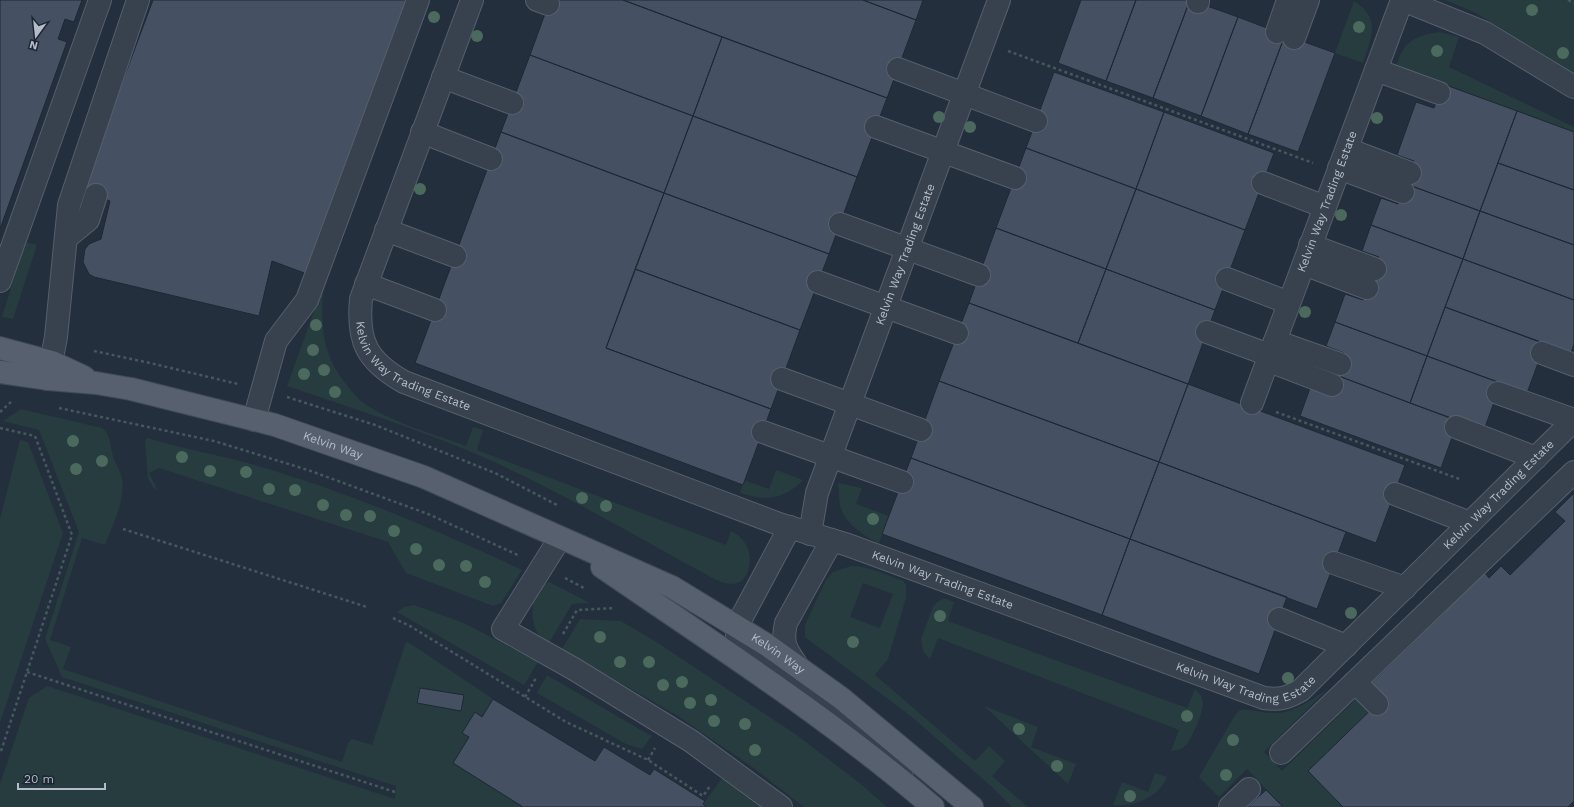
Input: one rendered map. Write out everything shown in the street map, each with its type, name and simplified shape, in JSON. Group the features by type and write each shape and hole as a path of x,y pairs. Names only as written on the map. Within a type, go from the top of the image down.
{"main road":[{"name":"Kelvin Way","path":"0,348 50,370 96,383 131,388 275,425 424,477 672,587 767,645 841,698 972,807"},
{"name":"Kelvin Way","path":"0,372 50,370"},
{"name":"Kelvin Way","path":"560,538 815,713 934,807"}],"street":[{"path":"0,281 62,81 100,0"},
{"path":"50,370 56,337 69,205 138,0"},
{"path":"254,420 276,341 306,300 380,89 418,0"},
{"name":"Kelvin Way Trading Estate","path":"472,0 361,299 359,318 362,339 372,358 387,372 411,385 790,527 832,540 1264,698 1278,700 1289,697 1301,690 1574,420"},
{"name":"Kelvin Way Trading Estate","path":"810,534 817,493 830,456 998,0"},
{"path":"1288,0 1285,35 1308,0"},
{"name":"Kelvin Way Trading Estate","path":"1252,403 1324,207 1403,0 1485,33 1574,87"},
{"path":"898,69 1036,121"},
{"path":"1376,70 1439,93"},
{"path":"443,77 512,103"},
{"path":"876,127 1015,178"},
{"path":"422,132 491,159"},
{"path":"1341,163 1406,182"},
{"path":"1262,183 1324,207"},
{"path":"66,238 88,220 96,195"},
{"path":"840,224 978,276"},
{"path":"386,230 455,256"},
{"path":"1307,254 1371,278"},
{"path":"1227,279 1289,303"},
{"path":"818,282 957,333"},
{"path":"366,284 435,310"},
{"path":"1207,332 1270,352 1340,364"},
{"path":"1270,352 1332,385"},
{"path":"1542,353 1574,365"},
{"path":"782,379 921,430"},
{"path":"1498,393 1574,420"},
{"path":"1456,427 1536,458"},
{"path":"763,432 902,482"},
{"path":"1281,753 1403,644 1574,472"},
{"path":"1395,494 1470,523"},
{"path":"790,527 737,626 737,642 780,670 902,762 901,780"},
{"path":"560,538 503,629 574,669 691,741 781,807"},
{"path":"798,667 784,643 783,636 786,623 832,540"},
{"path":"1334,563 1405,588"},
{"path":"1279,619 1346,646"},
{"path":"1368,676 1377,704"},
{"path":"1230,807 1249,789"}],"path":[{"path":"1568,0 1574,3"},
{"path":"1005,50 1341,163"},
{"path":"1252,403 1462,480"},
{"path":"97,416 214,441 308,470 428,514 510,550"},
{"path":"0,428 35,436 72,535 0,754"},
{"path":"123,529 367,607"},
{"path":"568,625 577,610 621,608"},
{"path":"393,618 410,626 566,722 648,760 703,796 725,765"},
{"path":"27,672 395,792"},
{"path":"525,697 539,674"}],"green space":[{"path":"1445,0 1574,0 1574,73 1476,13"},
{"path":"1354,1 1363,8 1371,22 1371,37 1363,63 1335,53"},
{"path":"1439,32 1459,37 1449,67 1574,127 1574,132 1396,66 1402,51 1416,38"},
{"path":"25,242 37,245 13,319 2,317"},
{"path":"324,284 322,311 324,337 331,361 346,384 365,404 388,417 414,428 466,446 473,427 483,430 477,450 726,545 731,531 741,538 748,549 750,560 748,571 745,576 737,583 729,584 721,582 540,484 481,456 409,428 287,386"},
{"path":"21,409 102,428 109,437 114,459 121,476 123,487 120,504 105,545 82,538 50,640 71,647 63,669 342,762 348,743 352,739 372,745 406,642 493,699 482,717 475,712 462,733 469,737 453,763 523,807 0,807 0,784 29,698 47,686 395,799 396,786 62,677 45,639 79,532 39,430 3,421","holes":["420,688 464,695 461,710 417,703"]},
{"path":"147,438 248,463 318,485 455,539 522,570 501,603 493,606 406,573 388,542 159,468 149,473 158,491 153,487 148,479 145,441"},
{"path":"20,440 28,442 63,533 0,723 0,519"},
{"path":"776,470 803,480 789,492 774,497 766,498 749,496 740,493 744,480 769,489"},
{"path":"838,483 862,488 856,504 889,516 879,543 861,533 846,518 840,506"},
{"path":"851,566 858,566 877,571 903,581 906,585 906,598 888,659 875,675 975,761 989,746 1005,761 992,776 1028,807 1012,807 992,787 912,717 805,637 805,625 826,580 833,572","holes":["863,583 893,594 880,628 850,617"]},
{"path":"549,582 590,603 572,604 549,643 541,638 536,630 532,611 537,592 542,586"},
{"path":"942,599 947,599 954,602 948,621 1187,708 1195,689 1202,698 1203,706 1200,718 1191,737 1182,748 1171,751 1179,730 938,638 930,659 923,651 921,639 933,607"},
{"path":"414,605 464,623 538,662 524,685 397,612 404,607"},
{"path":"580,619 621,621 658,643 798,736 862,785 887,807 804,807 755,769 678,716 562,649"},
{"path":"547,675 652,736 642,749 626,744 537,693"},
{"path":"1329,688 1264,752 1282,771 1357,698 1370,711 1343,807 1283,807 1247,769 1219,797 1199,777 1235,715 1240,710 1280,713 1295,709"},
{"path":"984,706 1038,727 1031,747 1076,764 1068,784"},
{"path":"1155,773 1167,777 1158,790 1152,795 1138,802 1113,805 1122,782 1148,792"},
{"path":"723,777 767,807 707,807 703,804"}],"building":[{"path":"0,0 82,0 74,22 65,19 58,39 67,42 0,229"},
{"path":"153,0 410,0 307,274 272,261 259,316 94,277 89,274 83,262 85,249 89,244 101,239 110,201 82,190"},
{"path":"550,0 623,0 722,37 693,116 530,55"},
{"path":"623,0 863,0 916,20 887,98"},
{"path":"863,0 923,0 916,20"},
{"path":"1081,0 1136,0 1106,81 1058,63"},
{"path":"1136,0 1190,0 1153,98 1106,81"},
{"path":"1190,0 1238,17 1201,116 1153,98"},
{"path":"1238,17 1285,35 1248,134 1201,116"},
{"path":"1285,35 1335,53 1298,152 1248,134"},
{"path":"722,37 887,98 857,177 693,116"},
{"path":"530,55 693,116 664,193 501,132"},
{"path":"1054,72 1164,112 1136,189 1026,148"},
{"path":"1443,84 1517,111 1480,211 1406,184 1414,161 1397,155 1416,102 1434,108"},
{"path":"1517,111 1574,132 1574,190 1498,163"},
{"path":"1164,112 1274,153 1245,230 1136,189"},
{"path":"693,116 857,177 829,254 664,193"},
{"path":"501,132 664,193 606,348 771,409 743,485 415,363"},
{"path":"1026,148 1136,189 1106,269 996,228"},
{"path":"1498,163 1574,190 1574,245 1480,211"},
{"path":"1406,184 1480,211 1463,259 1371,225 1381,198 1398,204"},
{"path":"1136,189 1245,230 1215,310 1106,269"},
{"path":"664,193 829,254 800,330 635,269"},
{"path":"1480,211 1574,245 1574,300 1463,259"},
{"path":"1371,225 1463,259 1427,356 1335,322 1345,294 1363,300 1375,269 1379,257 1362,251"},
{"path":"996,228 1106,269 1078,343 969,303"},
{"path":"1463,259 1574,300 1574,344 1571,353 1445,307"},
{"path":"635,269 800,330 771,409 606,348"},
{"path":"1106,269 1215,310 1188,384 1078,343"},
{"path":"969,303 1188,384 1159,462 939,381"},
{"path":"1445,307 1545,344 1527,393 1427,356"},
{"path":"1335,322 1427,356 1410,403 1336,375 1344,353 1326,346"},
{"path":"1427,356 1501,383 1484,430 1410,403"},
{"path":"1336,375 1458,421 1441,468 1300,416 1310,388"},
{"path":"939,381 1159,462 1130,539 911,458"},
{"path":"1188,384 1405,465 1376,543 1159,462"},
{"path":"911,458 1130,539 1102,615 882,534"},
{"path":"1159,462 1346,532 1317,609 1130,539"},
{"path":"1574,493 1574,801 1568,807 1343,807 1308,771 1382,699 1369,685 1485,573 1489,578 1501,566 1510,575 1565,521 1555,512"},
{"path":"1130,539 1287,597 1259,674 1102,615"},
{"path":"420,688 464,695 461,711 417,703"},
{"path":"493,699 595,761 604,747 650,775 654,769 705,801 703,804 707,807 523,807 453,763 469,737 462,733 475,712 482,717"},
{"path":"1266,790 1283,807 1247,807"}]}
